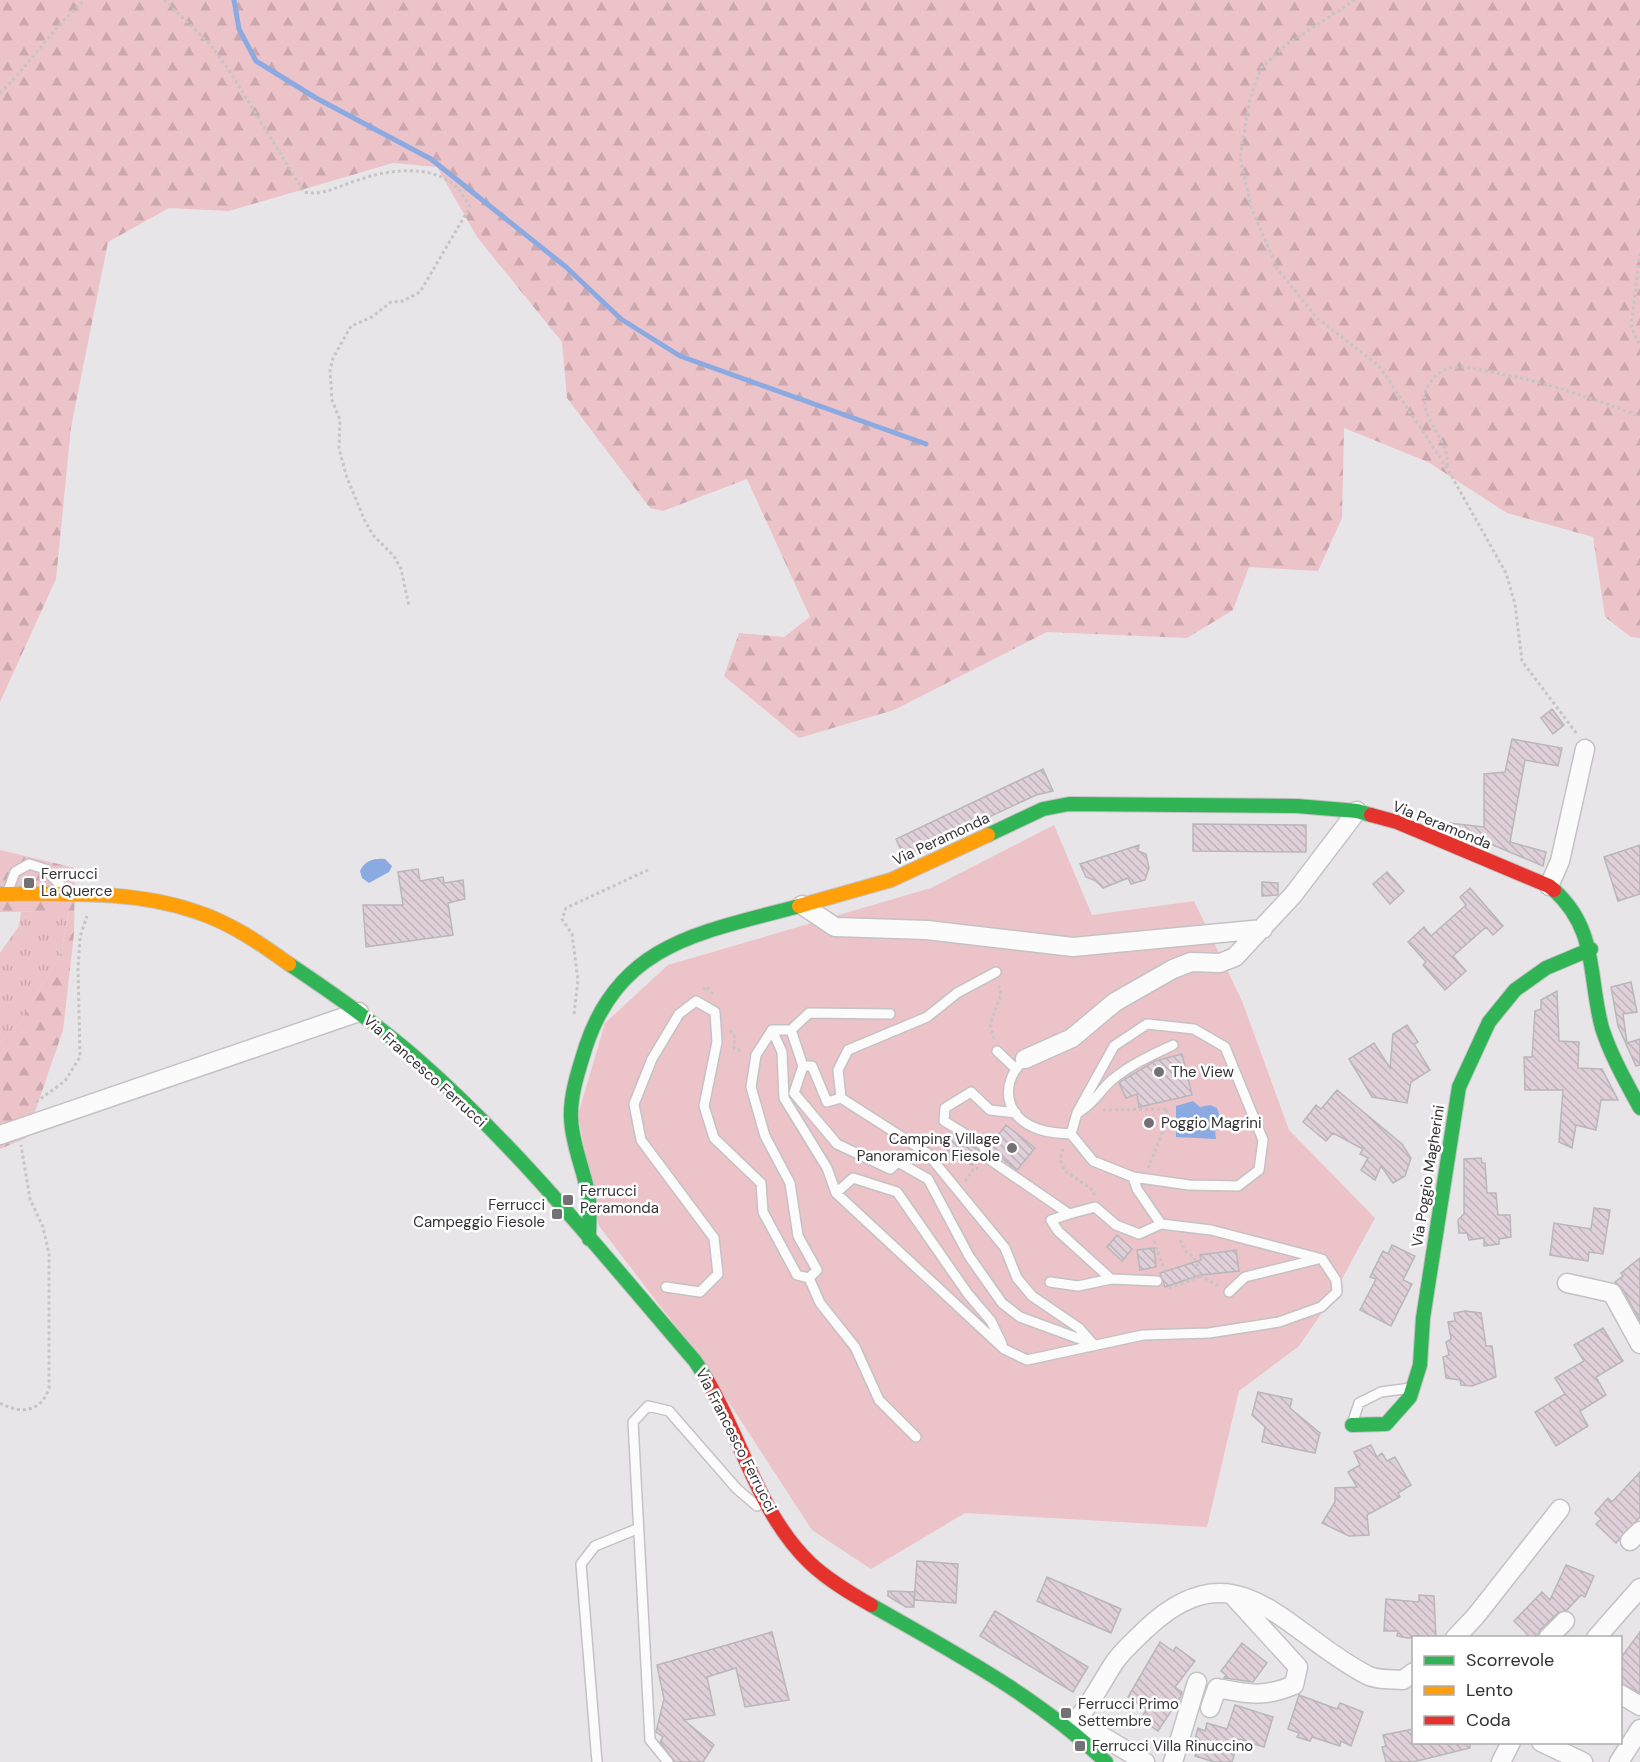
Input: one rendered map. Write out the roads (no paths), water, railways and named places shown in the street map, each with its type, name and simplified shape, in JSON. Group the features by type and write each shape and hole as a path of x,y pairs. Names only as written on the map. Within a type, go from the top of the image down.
{"street":[{"path":"1585,749 1560,861 1549,886 1560,894 1580,921 1591,949 1601,1021 1640,1108"},
{"name":"Via Peramonda","path":"589,1239 590,1207 571,1118 573,1094 601,1005 613,988 653,956 701,933 891,880 1054,805 1297,806 1357,811 1397,822 1549,886"},
{"path":"1020,1063 1072,1038 1115,1002 1173,969 1191,963 1229,961 1263,929 1316,868 1357,811"},
{"name":"Via Francesco Ferrucci","path":"4,894 88,894 169,905 219,921 267,948 360,1012 449,1090 520,1160 701,1370 778,1522 797,1549 828,1578 1070,1727 1106,1762"},
{"path":"802,905 835,927 927,930 1073,947 1263,929"},
{"name":"Via Poggio Magherini","path":"1352,1425 1386,1424 1410,1397 1420,1365 1423,1318 1459,1087 1489,1022 1515,990 1546,968 1591,949"},
{"name":"Via Francesco Ferrucci","path":"0,1135 360,1012"},
{"path":"1567,1283 1612,1293 1640,1344"},
{"path":"1457,1636 1475,1617 1560,1509"},
{"path":"1598,1636 1640,1588"},
{"path":"1210,1708 1216,1688 1257,1696 1279,1691 1294,1685 1298,1667 1228,1591"},
{"path":"1145,1762 1097,1733 1070,1727 1116,1660 1146,1628 1174,1607 1201,1593 1228,1591 1271,1610 1368,1676 1410,1681"},
{"path":"1550,1636 1565,1621"},
{"path":"1173,1762 1197,1682"},
{"path":"1622,1695 1640,1706"},
{"path":"1619,1762 1640,1729"},
{"path":"1501,1762 1510,1744"},
{"path":"1543,1744 1583,1762"}],"lane":[{"path":"4,894 15,872 29,864 45,869 67,893"},
{"path":"841,1098 838,1070 848,1050 927,1017 957,993 996,972"},
{"path":"666,1287 700,1292 718,1274 714,1238 641,1140 634,1104 651,1059 679,1014 696,1001 715,1012 717,1042 704,1106 714,1138 761,1183 763,1212 797,1275 809,1278"},
{"path":"772,1030 791,1030 809,1013 890,1014"},
{"path":"997,1051 1020,1063 1007,1096 1016,1113 1037,1128 1071,1134 1093,1161 1138,1178 1189,1185 1238,1186 1259,1170 1263,1140 1225,1047 1194,1029 1147,1024 1114,1046 1071,1134"},
{"path":"772,1030 782,1052 784,1098 827,1168 836,1193 1004,1349 1027,1360 1143,1335 1209,1333 1280,1322 1321,1307 1337,1292 1336,1280 1320,1259 1211,1230 1161,1224 1139,1234 1116,1225 1095,1207 1051,1220 1058,1231 1111,1279"},
{"path":"772,1030 756,1055 751,1087 765,1136 790,1183 798,1236 817,1270 809,1278"},
{"path":"791,1030 803,1066 794,1093 837,1144 890,1169 898,1162 928,1179 969,1256 1002,1303 1020,1317 1093,1344"},
{"path":"1082,1111 1094,1104 1110,1082 1131,1065 1173,1045"},
{"path":"803,1066 813,1066 827,1102 841,1098 927,1153 1005,1248 1017,1278 1032,1296 1079,1328 1093,1344"},
{"path":"1016,1113 990,1110 971,1092 945,1108 944,1121 983,1145 989,1159 1069,1214"},
{"path":"836,1193 854,1178 897,1192 968,1294 991,1321 1004,1349"},
{"path":"1138,1178 1137,1189 1161,1224"},
{"path":"1229,1292 1245,1277 1320,1259"},
{"path":"809,1278 820,1304 855,1347 879,1400 916,1437"},
{"path":"1050,1282 1078,1286 1111,1279 1156,1281"},
{"path":"1352,1425 1359,1403 1381,1392 1413,1388"},
{"path":"668,1762 650,1740 633,1422 648,1406 669,1411 737,1489 778,1522"},
{"path":"597,1762 581,1564 595,1546 637,1529"}],"water":[{"path":"374,859 385,859 392,866 389,872 369,883 362,878 360,871 367,862"},
{"path":"1193,1101 1200,1107 1210,1105 1217,1108 1222,1123 1215,1130 1216,1139 1176,1137 1176,1106"}],"waterway":[{"path":"234,0 239,29 256,61 316,98 431,159 566,267 621,319 680,356 926,444"}],"place":[{"name":"Ferrucci La Querce","path":"29,883"},
{"name":"The View","path":"1159,1072"},
{"name":"Poggio Magrini","path":"1149,1123"},
{"name":"Camping Village Panoramicon Fiesole","path":"1012,1148"},
{"name":"Ferrucci Peramonda","path":"568,1200"},
{"name":"Ferrucci Campeggio Fiesole","path":"557,1214"},
{"name":"Ferrucci Primo Settembre","path":"1066,1713"},
{"name":"Ferrucci Villa Rinuccino","path":"1080,1746"}]}
